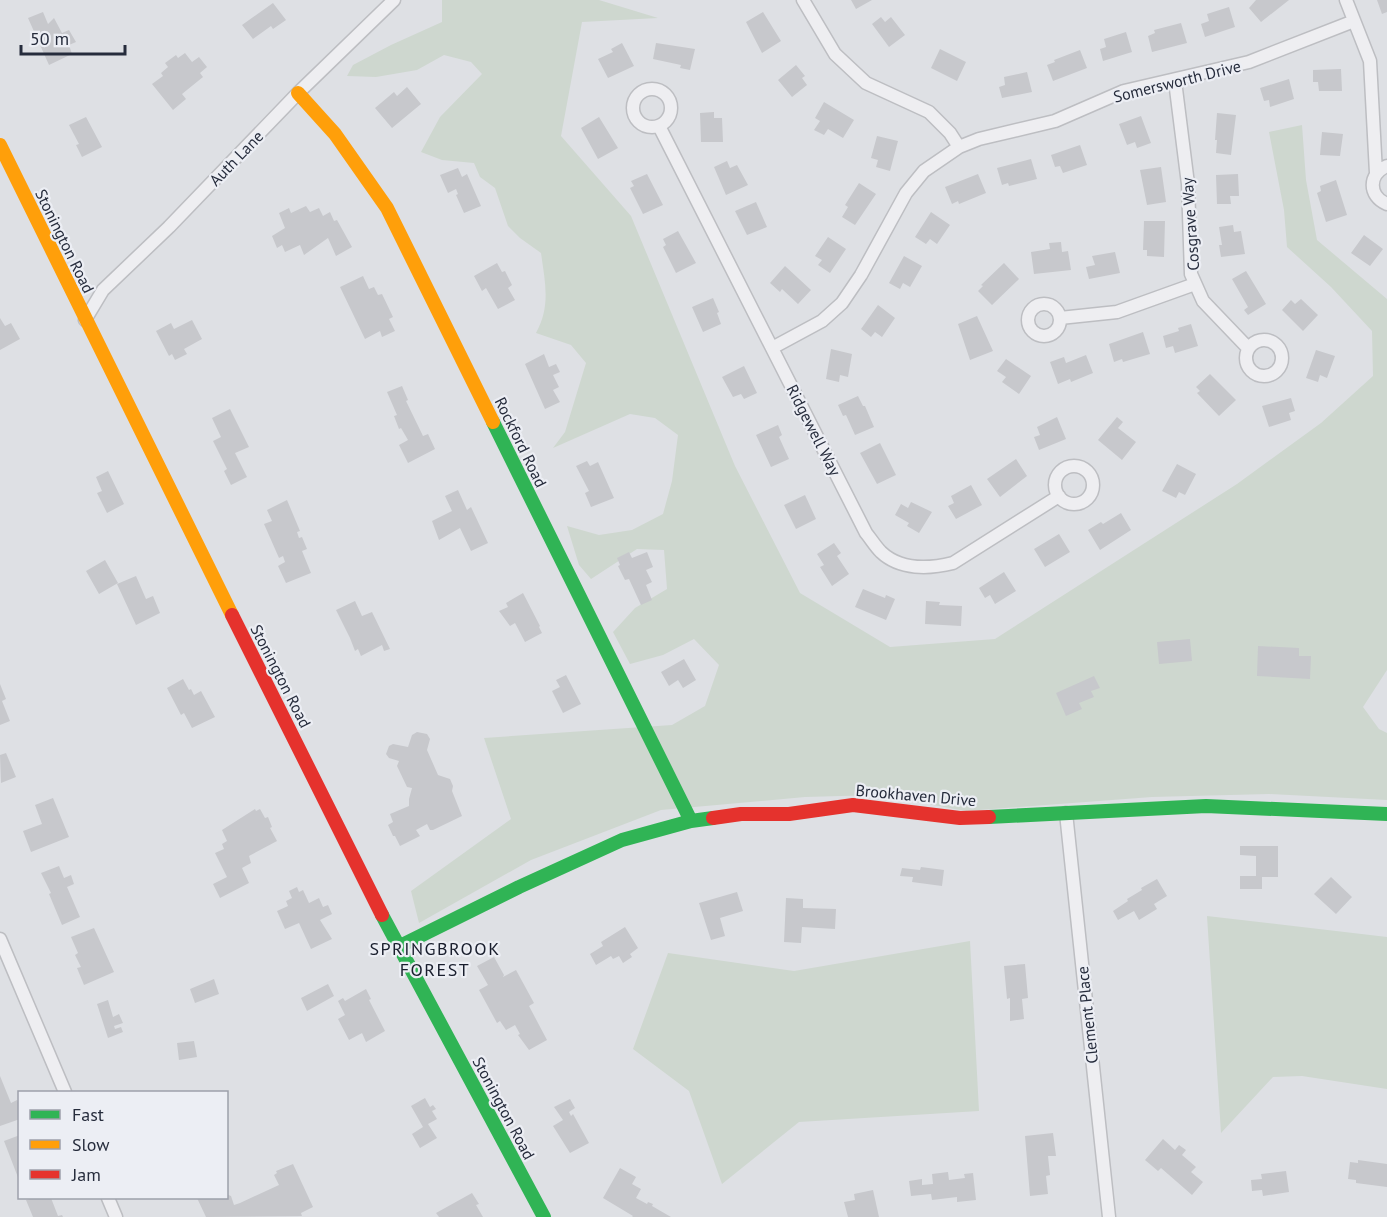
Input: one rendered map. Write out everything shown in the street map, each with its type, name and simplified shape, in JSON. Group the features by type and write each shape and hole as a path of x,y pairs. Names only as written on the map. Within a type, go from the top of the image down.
{"street":[{"name":"Auth Lane","path":"85,320 103,290 169,227 298,93 394,0"},
{"path":"803,0 835,54 866,83 929,112 950,133 959,147"},
{"path":"1346,0 1370,61 1376,173 1373,179 1374,191 1381,201 1387,204"},
{"name":"Somersworth Drive","path":"772,348 822,321 842,303 861,275 906,193 924,171 959,147 979,139 1055,122 1124,91 1249,62 1354,21"},
{"name":"Cosgrave Way","path":"1175,81 1188,184 1191,274 1203,301 1248,348"},
{"name":"Rockford Road","path":"298,93 317,111 351,153 387,208 691,821"},
{"name":"Ridgewell Way","path":"659,126 866,533 882,554 906,566 934,568 953,563 1059,496"},
{"name":"Stonington Road","path":"0,145 398,947 544,1217"},
{"path":"1376,173 1387,166"},
{"path":"1060,318 1117,312 1195,284"},
{"name":"Brookhaven Drive","path":"398,947 519,887 622,840 691,821 741,814 789,814 853,805 960,818 1206,806 1387,814"},
{"name":"Clement Place","path":"1066,813 1109,1217"},
{"path":"0,939 65,1091"},
{"path":"109,1199 116,1217"}],"shaded area":[{"path":"442,0 599,0 658,18 582,22 561,136 631,216 735,466 800,593 890,647 995,639 1237,484 1321,423 1373,376 1372,331 1331,287 1287,247 1284,210 1269,132 1302,125 1306,180 1317,240 1387,299 1387,670 1363,707 1379,729 1387,733 1387,800 1269,794 1152,797 966,811 878,795 805,797 661,810 531,860 419,923 411,891 511,819 484,738 672,725 705,706 719,665 694,639 663,655 630,664 613,632 635,608 667,589 664,550 637,549 591,579 579,565 567,526 599,535 632,530 663,514 672,481 678,435 655,418 630,414 553,448 565,432 586,363 571,345 536,333 544,313 545,303 541,253 508,226 495,188 480,177 474,163 442,160 421,152 440,117 482,74 471,62 444,55 417,70 376,77 347,76 353,65 442,22"},
{"path":"1207,916 1387,937 1387,1089 1302,1076 1273,1077 1221,1133"},
{"path":"970,941 979,1111 799,1122 722,1184 689,1091 633,1049 668,953 794,971"}],"building":[{"path":"851,0 872,0 856,9"},
{"path":"1256,0 1289,0 1261,22 1249,8"},
{"path":"1377,0 1387,0 1387,12 1382,14"},
{"path":"273,3 286,20 273,29 271,26 253,39 242,25"},
{"path":"1229,7 1235,27 1205,37 1201,24 1209,21 1207,14"},
{"path":"43,12 48,24 54,18 62,33 69,30 76,42 69,45 72,54 49,65 28,18"},
{"path":"763,12 781,41 762,53 746,22"},
{"path":"881,17 885,22 891,17 905,35 889,47 872,24"},
{"path":"1181,23 1187,43 1152,52 1148,36 1155,33 1154,30"},
{"path":"1126,32 1132,52 1103,61 1100,49 1106,47 1104,39"},
{"path":"622,43 634,66 608,78 598,59 613,52 611,49"},
{"path":"656,43 695,49 690,70 680,68 681,65 653,59"},
{"path":"940,49 966,62 957,81 931,68"},
{"path":"1080,50 1087,68 1053,81 1047,65"},
{"path":"185,53 192,62 199,57 207,67 200,73 203,77 182,94 186,99 173,110 152,84 163,76 161,73 168,67 165,63 176,55 178,58"},
{"path":"796,65 805,76 802,78 807,85 792,97 778,80"},
{"path":"1341,69 1342,91 1319,91 1318,82 1313,82 1313,70"},
{"path":"1027,72 1032,92 1002,98 999,87 1005,85 1004,77"},
{"path":"1289,79 1294,99 1270,107 1269,100 1264,101 1260,88"},
{"path":"407,87 421,104 392,128 375,108 394,92 397,96"},
{"path":"824,102 854,120 843,138 828,129 824,135 814,130 820,121 815,118"},
{"path":"714,112 714,118 722,118 723,142 701,142 700,113"},
{"path":"1217,113 1236,115 1231,155 1216,153"},
{"path":"1141,116 1151,143 1137,148 1135,142 1127,145 1119,124"},
{"path":"86,117 102,147 82,157 76,145 79,144 69,125"},
{"path":"599,117 618,148 598,159 581,128"},
{"path":"1322,132 1343,134 1340,156 1320,155"},
{"path":"877,136 898,141 890,171 876,167 878,160 871,158"},
{"path":"1080,145 1087,165 1063,173 1060,166 1055,167 1051,155"},
{"path":"1031,159 1037,179 1009,186 1008,183 1002,185 997,168"},
{"path":"727,161 730,168 737,165 748,185 726,195 714,167"},
{"path":"1161,167 1166,202 1147,205 1140,170"},
{"path":"458,168 462,177 467,174 481,206 464,213 456,195 458,194 456,189 448,193 440,175"},
{"path":"647,174 663,205 643,214 630,188 634,186 631,181"},
{"path":"978,174 986,193 959,204 958,201 952,204 945,187"},
{"path":"1238,174 1239,196 1230,196 1231,204 1217,204 1216,175"},
{"path":"1336,180 1347,215 1326,222 1317,193 1321,191 1320,186"},
{"path":"859,183 876,194 855,225 842,217 848,207 845,205"},
{"path":"756,202 767,227 747,235 735,211"},
{"path":"306,206 310,212 319,208 323,216 330,212 352,247 336,256 328,238 304,255 300,245 285,252 282,245 277,248 272,236 285,228 279,213 289,208 291,213"},
{"path":"931,212 950,225 937,244 930,239 926,244 915,237"},
{"path":"1144,221 1165,221 1164,257 1147,256 1147,250 1143,250"},
{"path":"1233,225 1234,232 1241,231 1245,254 1221,257 1219,227"},
{"path":"678,231 696,263 676,273 663,247 666,245 663,239"},
{"path":"1364,235 1383,249 1370,266 1351,253"},
{"path":"828,237 846,249 830,273 818,265 822,260 815,256"},
{"path":"1061,242 1062,252 1068,251 1071,270 1034,274 1031,252 1050,249 1049,243"},
{"path":"1115,252 1120,273 1089,279 1086,267 1095,265 1092,256"},
{"path":"904,256 922,266 910,287 903,283 900,289 889,283"},
{"path":"497,263 502,272 505,271 512,285 508,288 515,300 498,309 486,288 482,291 474,276"},
{"path":"1004,263 1019,279 992,305 978,291 983,286 981,285"},
{"path":"785,266 811,290 798,304 782,289 780,292 770,283"},
{"path":"1246,271 1266,304 1248,315 1244,310 1248,307 1232,279"},
{"path":"363,276 369,289 374,287 378,295 382,294 393,317 389,319 395,331 382,337 380,331 365,339 340,287"},
{"path":"713,298 721,324 703,332 692,307"},
{"path":"1301,299 1318,315 1303,331 1282,310 1291,300 1295,304"},
{"path":"878,305 895,318 882,337 875,332 871,337 861,329"},
{"path":"977,316 993,351 970,360 958,324"},
{"path":"0,318 5,326 11,323 20,339 0,350"},
{"path":"192,320 202,339 184,349 187,354 175,360 172,354 169,356 156,331 171,323 174,329"},
{"path":"1191,324 1198,346 1175,353 1173,346 1166,348 1163,336"},
{"path":"1143,332 1150,354 1123,362 1122,359 1114,362 1109,344"},
{"path":"831,349 852,354 848,377 840,375 839,382 826,379"},
{"path":"1316,350 1335,356 1327,378 1320,375 1318,382 1306,378"},
{"path":"544,354 549,367 556,364 560,372 553,375 559,387 553,390 560,402 545,409 525,364"},
{"path":"1086,355 1093,373 1071,382 1070,379 1058,384 1050,362 1064,357 1066,363"},
{"path":"1006,359 1031,376 1019,394 1002,382 1006,377 997,371"},
{"path":"744,366 757,393 744,399 741,394 733,397 722,377"},
{"path":"1210,374 1236,400 1219,416 1197,393 1200,391 1196,387"},
{"path":"402,386 408,400 406,401 423,436 428,434 435,449 408,463 399,445 408,440 401,428 399,429 394,416 397,415 387,392"},
{"path":"858,396 874,427 855,435 846,415 843,416 838,405"},
{"path":"1291,398 1295,411 1289,413 1291,420 1269,427 1262,406"},
{"path":"230,409 249,447 235,453 247,477 231,485 224,471 227,469 213,441 221,437 212,418"},
{"path":"1057,417 1066,439 1039,450 1034,437 1040,435 1037,427"},
{"path":"1117,417 1123,422 1118,428 1136,442 1122,460 1098,440"},
{"path":"778,425 782,435 779,437 789,459 771,467 756,435"},
{"path":"880,443 896,475 877,484 860,453"},
{"path":"1016,459 1027,476 1000,497 987,479"},
{"path":"587,461 590,466 598,462 614,498 591,507 585,493 589,491 576,466"},
{"path":"1177,464 1196,474 1185,495 1179,492 1176,498 1162,491"},
{"path":"108,471 124,504 107,513 97,493 102,491 96,477"},
{"path":"971,485 982,505 956,519 948,506 954,503 951,496"},
{"path":"458,490 467,510 471,507 488,543 471,551 460,528 439,540 432,521 452,511 445,496"},
{"path":"805,495 816,519 796,529 784,505"},
{"path":"287,500 300,531 297,532 299,538 302,537 307,549 302,551 311,573 286,583 278,566 285,562 283,556 279,558 264,524 272,521 267,510"},
{"path":"911,502 932,512 919,533 907,526 909,523 895,515 901,504 908,508"},
{"path":"1121,513 1131,530 1100,550 1088,530"},
{"path":"1059,534 1070,552 1045,567 1034,549"},
{"path":"834,543 841,553 837,556 849,574 832,586 820,567 824,565 817,554"},
{"path":"629,552 632,558 647,552 653,567 646,570 652,582 646,585 652,600 641,605 629,579 625,580 618,566 620,565 617,558"},
{"path":"105,560 118,583 99,594 86,571"},
{"path":"1004,572 1016,591 995,604 990,595 985,598 979,588"},
{"path":"136,576 146,599 153,596 160,613 136,625 117,584"},
{"path":"863,589 885,598 886,595 895,599 886,620 855,607"},
{"path":"523,593 542,633 525,642 515,623 510,626 499,611 508,607 506,603"},
{"path":"355,601 362,616 372,612 390,649 384,651 382,645 361,656 358,649 355,651 336,610"},
{"path":"926,601 940,602 939,605 962,606 961,626 925,624"},
{"path":"1190,639 1192,661 1159,664 1157,642"},
{"path":"1258,646 1299,648 1299,656 1311,656 1310,679 1257,676"},
{"path":"684,659 696,680 683,688 678,680 669,686 661,672"},
{"path":"566,675 581,704 563,713 552,691 560,687 556,680"},
{"path":"1094,676 1100,688 1091,691 1094,697 1079,703 1082,709 1066,716 1056,693"},
{"path":"183,679 194,695 201,691 215,717 192,728 184,713 181,715 167,688"},
{"path":"0,684 6,699 2,701 10,721 0,725"},
{"path":"417,732 427,734 430,739 427,750 438,775 450,779 462,816 433,830 430,830 427,824 416,830 420,836 400,846 388,825 393,822 390,814 409,806 412,788 407,787 397,766 399,761 389,758 386,754 389,746 393,744 408,747 412,735"},
{"path":"6,753 16,777 1,783 0,755"},
{"path":"53,798 69,837 31,852 23,831 42,824 35,805"},
{"path":"255,809 256,811 260,809 265,818 268,817 272,827 270,828 277,841 249,856 251,863 242,868 249,883 220,898 213,884 227,877 215,853 224,849 222,844 227,841 222,830"},
{"path":"1240,846 1278,846 1278,877 1262,877 1262,889 1240,889 1240,876 1256,876 1256,856 1240,855"},
{"path":"59,866 64,878 71,875 74,884 67,887 80,917 62,925 41,873"},
{"path":"921,867 944,870 942,886 912,882 913,877 900,876 902,868 920,870"},
{"path":"1331,877 1352,897 1336,914 1314,894"},
{"path":"1157,879 1167,896 1154,904 1157,909 1139,920 1134,911 1118,920 1113,911 1142,890 1141,888"},
{"path":"297,887 299,892 303,890 309,903 319,898 323,907 328,905 332,914 320,920 332,939 311,949 299,923 285,929 277,911 288,906 286,901 292,898 289,891"},
{"path":"737,892 743,911 720,918 725,936 711,940 699,903"},
{"path":"786,898 803,899 803,908 836,909 835,929 802,927 801,943 784,942"},
{"path":"625,927 638,948 630,954 632,957 623,963 619,956 613,959 611,956 596,965 590,954 603,946 601,942"},
{"path":"94,928 114,972 84,985 77,968 81,967 75,955 78,953 71,937"},
{"path":"494,957 503,977 516,970 534,1003 529,1006 547,1040 529,1050 518,1035 520,1034 515,1025 506,1030 500,1021 497,1023 479,990 488,985 477,966"},
{"path":"1025,964 1028,998 1022,999 1024,1019 1010,1021 1010,998 1007,999 1004,966"},
{"path":"214,979 219,994 195,1003 190,989"},
{"path":"328,984 334,996 307,1011 301,998"},
{"path":"366,989 371,999 369,1000 385,1031 366,1042 362,1033 349,1040 338,1019 345,1015 338,1001 343,998 345,1001"},
{"path":"108,1000 113,1017 119,1014 123,1023 114,1026 115,1029 121,1027 123,1032 108,1038 97,1004"},
{"path":"194,1041 197,1057 179,1060 177,1043"},
{"path":"0,1076 11,1103 17,1100 18,1102 18,1120 0,1126"},
{"path":"425,1098 430,1107 433,1105 436,1109 432,1111 437,1119 428,1124 437,1138 420,1148 412,1134 423,1127 411,1106"},
{"path":"570,1099 575,1108 569,1112 571,1116 573,1114 589,1143 570,1153 553,1126 563,1120 554,1107"},
{"path":"1053,1133 1056,1156 1048,1156 1050,1175 1046,1176 1048,1194 1030,1196 1025,1136"},
{"path":"18,1136 18,1177 4,1141"},
{"path":"1163,1139 1175,1150 1179,1145 1186,1150 1182,1155 1196,1167 1191,1172 1203,1182 1192,1195 1161,1168 1158,1171 1145,1160"},
{"path":"1358,1160 1387,1164 1387,1187 1356,1183 1356,1180 1348,1179 1350,1162 1358,1163"},
{"path":"293,1164 313,1207 301,1213 302,1216 206,1217 197,1199 228,1199 228,1195 231,1196 234,1205 240,1203 279,1185 274,1175 276,1171"},
{"path":"620,1168 636,1177 632,1184 641,1189 636,1198 647,1204 648,1202 653,1204 652,1206 671,1217 632,1217 603,1198"},
{"path":"1286,1171 1289,1192 1263,1196 1262,1190 1252,1191 1251,1180 1262,1179 1261,1174"},
{"path":"948,1172 949,1180 965,1178 964,1174 973,1173 976,1200 957,1202 957,1197 932,1200 931,1194 911,1196 909,1181 922,1179 922,1185 933,1184 932,1174"},
{"path":"873,1190 879,1217 848,1217 844,1202 855,1200 854,1194"},
{"path":"472,1193 483,1217 439,1217 436,1213"},
{"path":"51,1199 58,1216 63,1217 33,1217 26,1200"}],"traffic: fast":[{"path":"493,422 691,821"},
{"path":"989,817 1206,806 1387,814"},
{"path":"398,947 519,887 622,840 691,821 713,818"},
{"path":"382,915 544,1217"}],"traffic: slow":[{"path":"298,93 335,134 387,208 493,422"},
{"path":"0,145 232,615"}],"traffic: jam":[{"path":"232,615 382,915"},
{"path":"713,818 741,814 789,814 853,805 960,818 989,817"}],"district":[{"name":"SPRINGBROOK FOREST","path":"435,959"}]}
